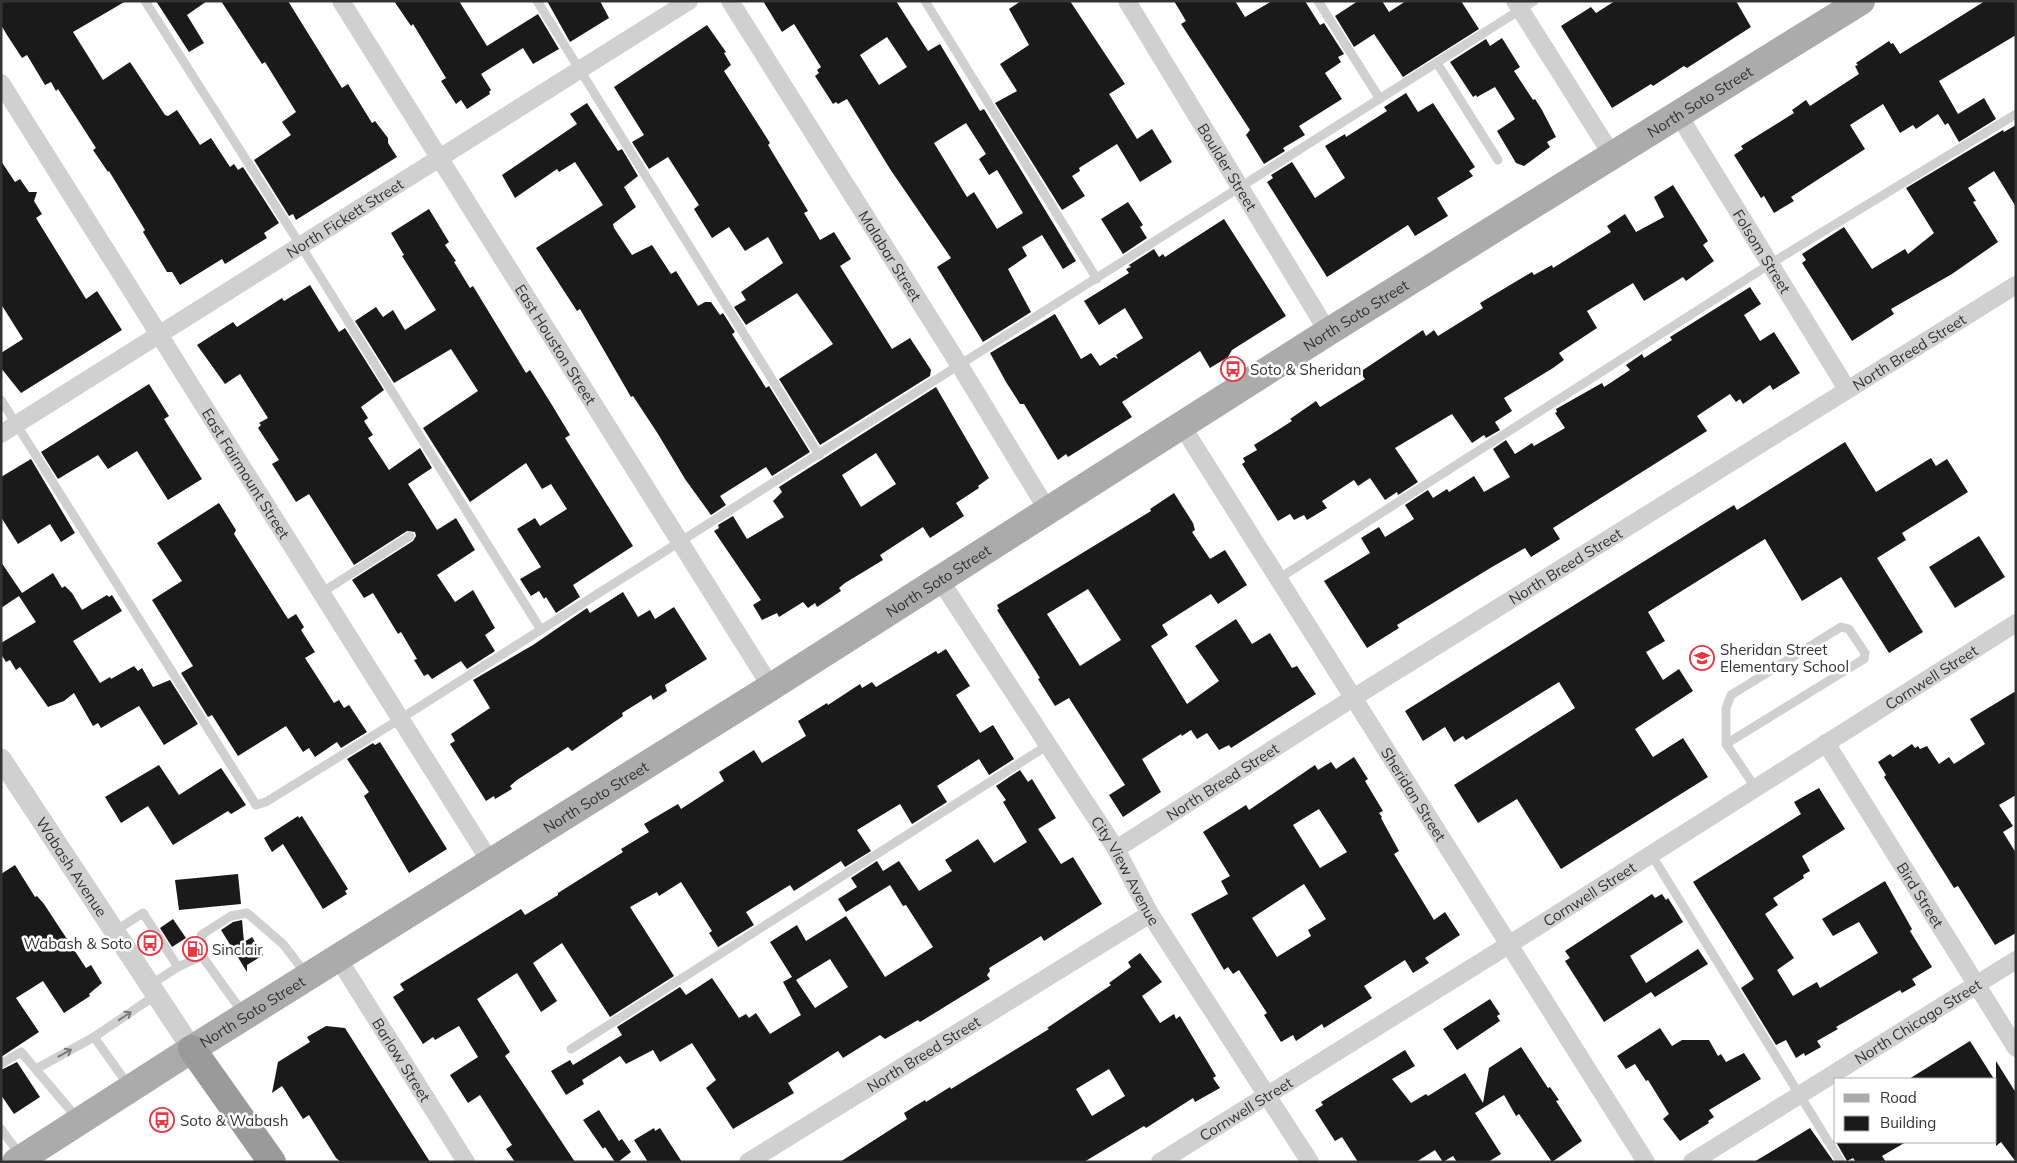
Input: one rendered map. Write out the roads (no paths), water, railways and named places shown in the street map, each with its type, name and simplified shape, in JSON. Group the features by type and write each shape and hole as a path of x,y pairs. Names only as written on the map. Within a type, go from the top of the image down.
{"highway":[{"path":"192,1049 272,1162"}],"main road":[{"name":"North Soto Street","path":"19,1160 130,1088 940,580 1328,332 1861,1"}],"street":[{"name":"East Houston Street","path":"341,1 770,687"},
{"name":"North Fickett Street","path":"1,434 160,336 689,1"},
{"name":"Malabar Street","path":"730,1 960,366 1048,511"},
{"name":"Boulder Street","path":"1127,1 1328,332"},
{"path":"1523,4 1612,155"},
{"name":"East Fairmount Street","path":"1,83 491,863"},
{"name":"Folsom Street","path":"1678,114 1847,389"},
{"name":"North Breed Street","path":"1116,848 2016,285"},
{"name":"Sheridan Street","path":"1182,426 1646,1162"},
{"name":"City View Avenue","path":"940,580 1116,848 1150,914 1268,1094 1310,1162"},
{"name":"Cornwell Street","path":"1160,1162 1510,944 2016,623"},
{"name":"Bird Street","path":"1826,743 2016,1048"},
{"name":"Wabash Avenue","path":"1,759 192,1049"},
{"name":"North Breed Street","path":"748,1162 1150,914"},
{"name":"Barlow Street","path":"338,958 466,1162"},
{"name":"North Chicago Street","path":"1692,1162 2016,960"}],"lane":[{"path":"145,1 541,630"},
{"path":"537,1 819,455"},
{"path":"925,1 1097,279"},
{"path":"1318,1 1380,99"},
{"path":"1,400 256,805 266,802 400,719 960,366 1437,63 1523,4"},
{"path":"1437,63 1498,160"},
{"path":"1278,580 1770,264 2016,114"},
{"path":"321,594 410,536"},
{"path":"1726,744 1864,659 1865,653 1849,629 1841,627 1731,695 1726,708 1726,744 1755,787"},
{"path":"571,1049 1048,745"},
{"path":"1651,854 1841,1162"},
{"path":"115,931 143,913 178,967"},
{"path":"245,1016 202,956 201,935 231,916 247,913 283,944 307,977"},
{"path":"36,1069 94,1037 153,990 178,967 202,956"},
{"path":"94,1037 130,1088"},
{"path":"1,1064 21,1052 79,1121"},
{"path":"1,1129 19,1160"}],"place":[{"name":"Soto & Sheridan","path":"1233,369"},
{"name":"Sheridan Street Elementary School","path":"1702,658"},
{"name":"Wabash & Soto","path":"150,943"},
{"name":"Sinclair","path":"195,949"},
{"name":"Soto & Wabash","path":"162,1120"}]}
